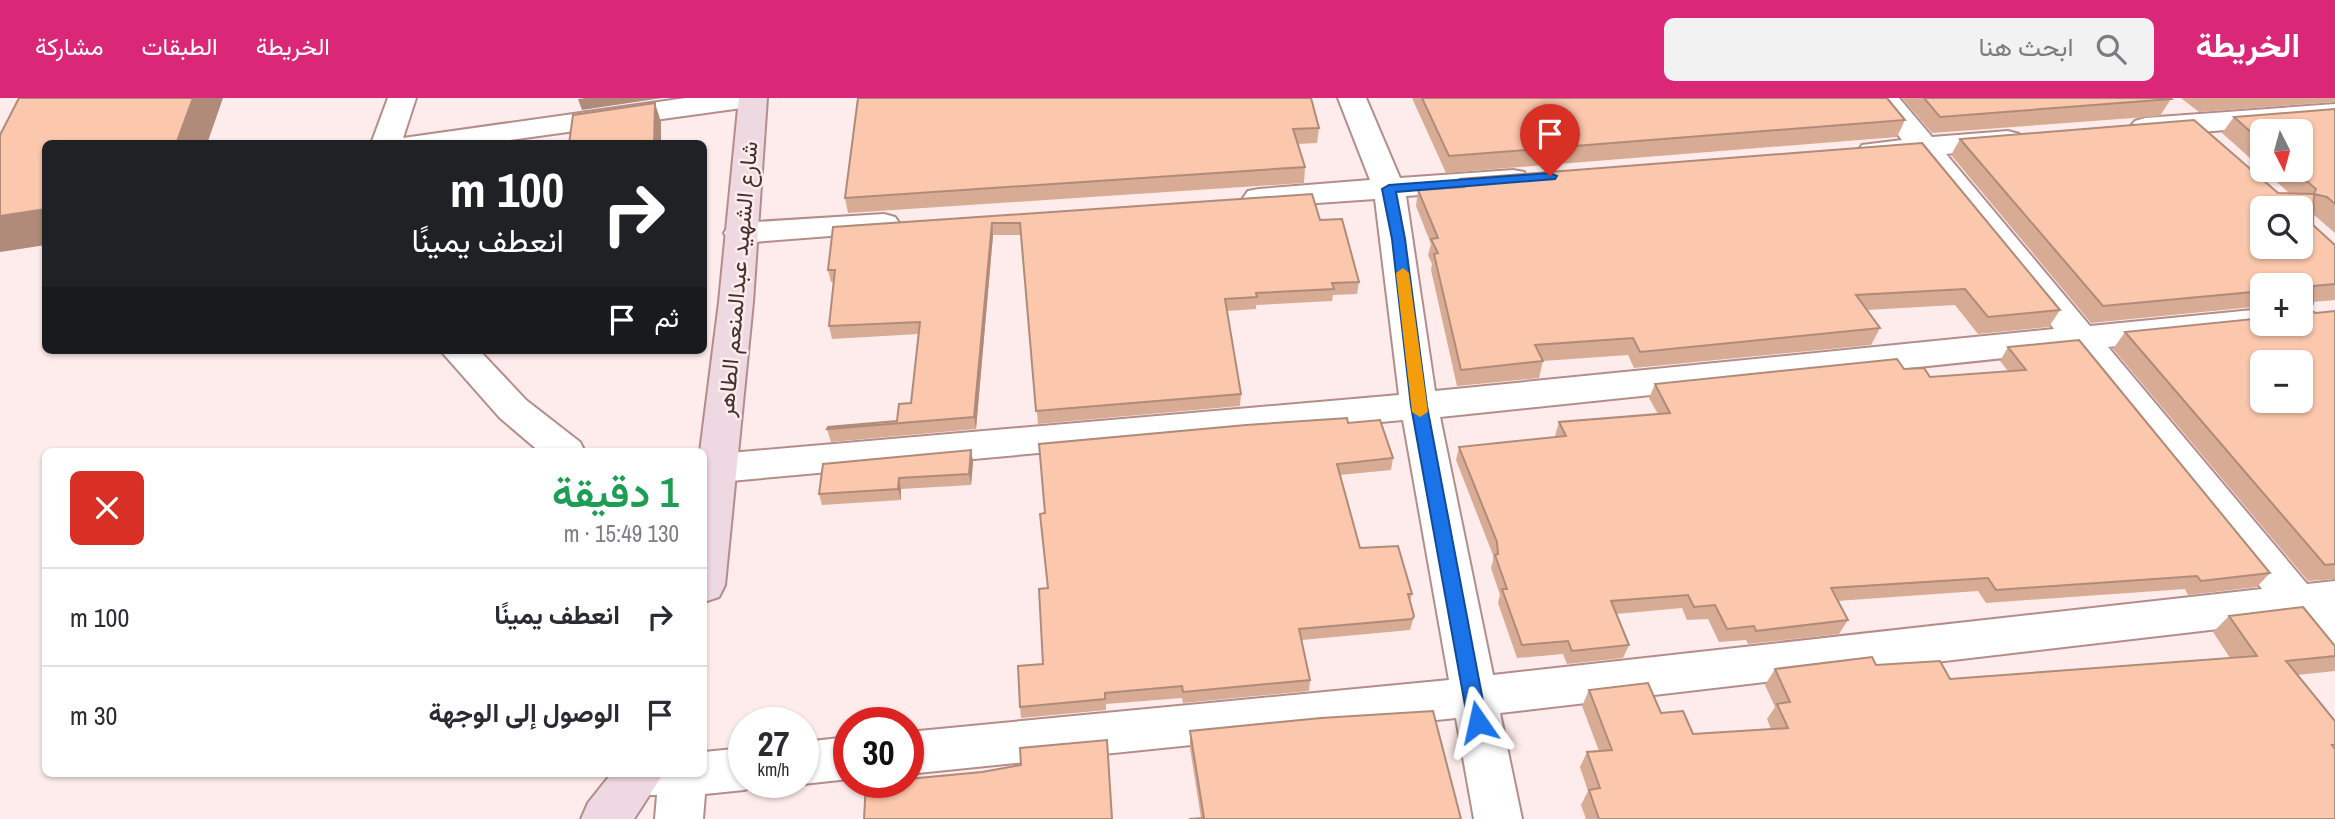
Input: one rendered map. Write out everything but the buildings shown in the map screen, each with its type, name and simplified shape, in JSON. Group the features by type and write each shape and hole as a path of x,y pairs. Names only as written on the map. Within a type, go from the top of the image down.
{"street":[{"path":"387,140 402,98"},
{"path":"442,140 751,98"},
{"name":"شارع الشهيد عبدالمنعم الطاهر","path":"707,550 719,468 736,302 751,98"},
{"path":"1352,98 1389,189 1419,406 1497,819"},
{"path":"1884,98 2080,336 2316,601 2335,649"},
{"path":"2161,98 2218,149"},
{"path":"2120,129 2335,113"},
{"path":"1844,153 2037,137"},
{"path":"1237,200 1541,177"},
{"path":"740,233 919,221"},
{"path":"719,468 1419,406 2080,336 2250,321"},
{"path":"462,354 513,409 561,448"},
{"path":"924,751 1473,697 2316,601"},
{"path":"707,775 728,772"},
{"path":"605,819 673,781 697,777"}],"slow traffic":[{"path":"1403,273 1420,412"}],"route":[{"path":"1478,722 1419,406 1389,189 1550,176"}]}
